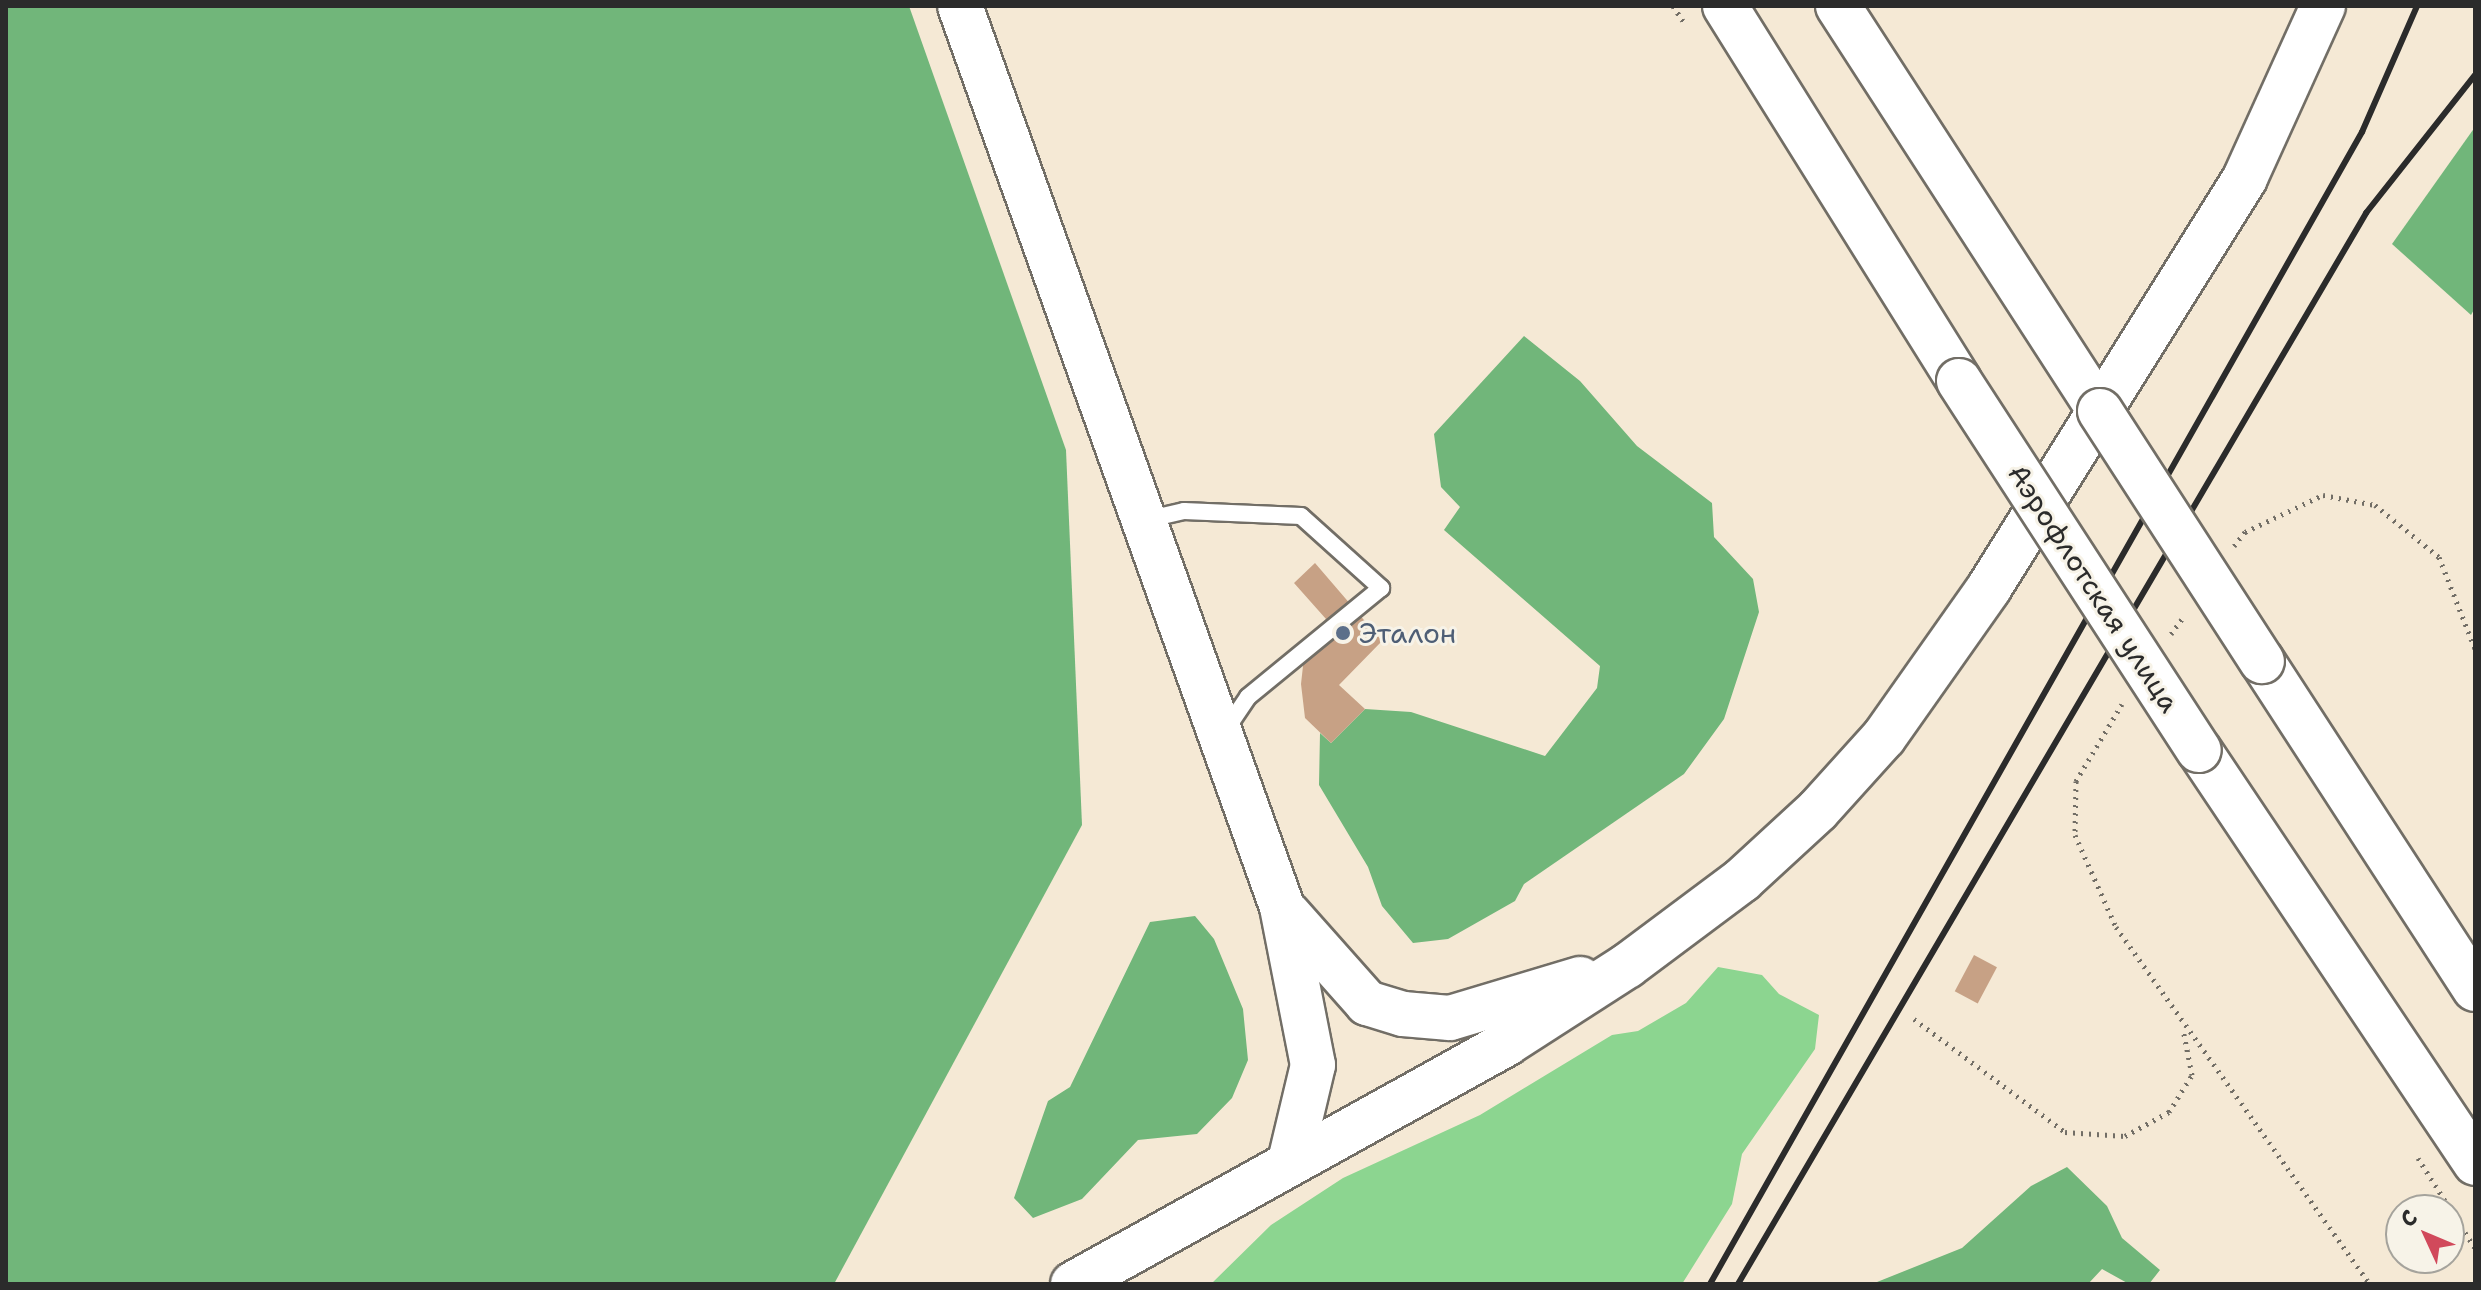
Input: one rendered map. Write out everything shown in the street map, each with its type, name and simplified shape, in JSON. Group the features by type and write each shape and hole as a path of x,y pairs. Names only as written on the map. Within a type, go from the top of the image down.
{"street":[{"path":"960,6 1282,907 1313,1065 1291,1157"},
{"path":"979,6 981,61"},
{"name":"Аэрофлотская улица","path":"1725,6 1959,381 2199,750 2475,1163"},
{"path":"1838,6 2475,989"},
{"path":"1073,1284 1291,1157 1379,1116 1627,966 1742,880 1884,737 1989,588 2245,178 2323,6"},
{"path":"1282,907 1367,1003 1403,1014 1450,1018 1627,966"}],"lane":[{"path":"1145,520 1184,511 1301,516 1381,588 1248,697 1220,739"}],"path":[{"path":"1914,1019 2065,1132 2125,1136 2169,1112 2192,1075 2182,1024"}],"green space":[{"path":"6,6 909,6 1066,450 1082,825 834,1284 6,1284"},
{"path":"2475,127 2475,308 2471,315 2392,244"},
{"path":"1524,336 1580,381 1637,446 1712,503 1714,537 1753,579 1759,612 1724,719 1684,774 1524,884 1515,901 1448,939 1413,943 1382,906 1368,867 1319,785 1320,733 1331,743 1365,709 1411,712 1545,756 1597,688 1600,666 1444,530 1460,507 1441,487 1434,434"},
{"path":"1195,916 1214,939 1243,1009 1248,1060 1232,1098 1197,1134 1138,1140 1082,1199 1033,1218 1014,1198 1048,1101 1070,1087 1150,922"},
{"path":"1718,967 1762,975 1779,994 1819,1015 1815,1049 1742,1154 1732,1204 1682,1284 1211,1284 1271,1225 1343,1178 1480,1115 1612,1035 1638,1031 1686,1003"},
{"path":"2067,1167 2107,1206 2122,1238 2160,1270 2149,1284 2129,1284 2102,1269 2088,1284 1872,1284 1962,1248 2031,1186"}],"building":[{"path":"1315,563 1382,641 1339,685 1365,709 1331,743 1305,718 1301,684 1305,648 1326,619 1294,583"},
{"path":"1974,955 1997,967 1978,1003 1955,991"}],"railway":[{"path":"1710,1284 2362,132 2417,6"},
{"path":"1738,1284 2366,213 2475,75"}],"place":[{"name":"Эталон","path":"1343,633"}]}
